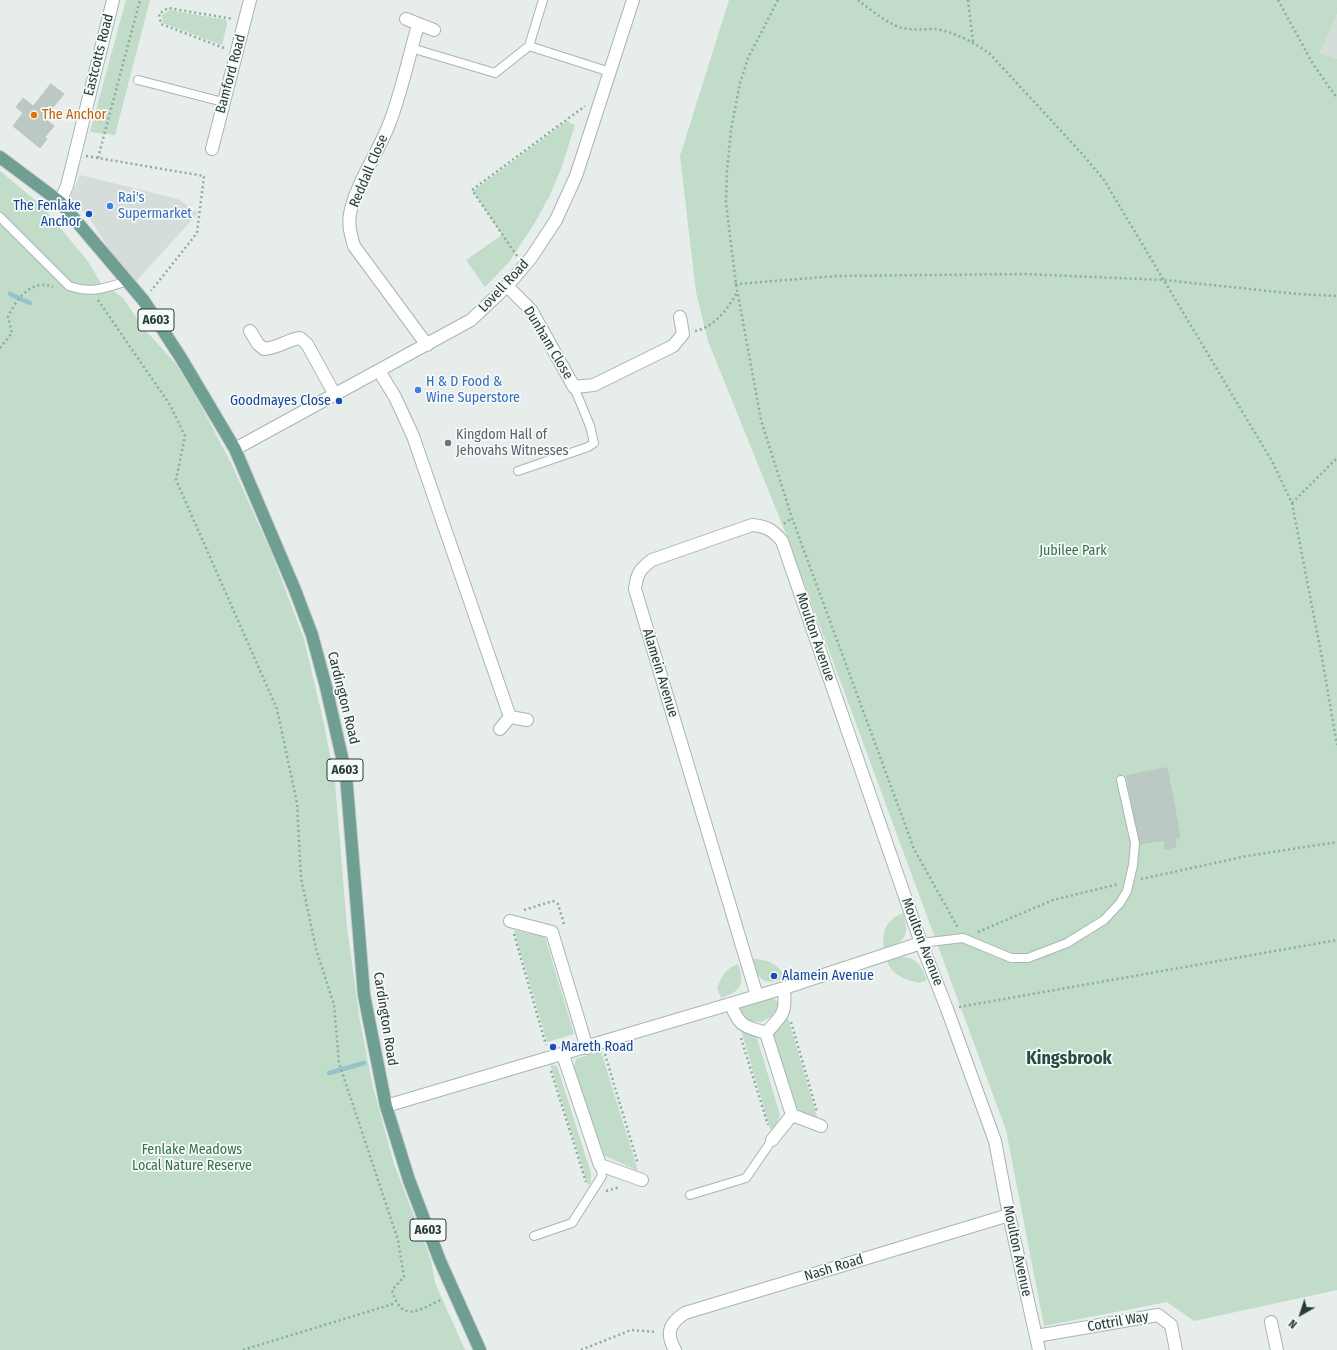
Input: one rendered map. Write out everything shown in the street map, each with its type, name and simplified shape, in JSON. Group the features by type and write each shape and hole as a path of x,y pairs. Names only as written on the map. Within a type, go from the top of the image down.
{"main road":[{"name":"Cardington Road","path":"0,157 60,202 144,301 182,358 235,449 295,590 312,635 328,694 346,775 364,995 376,1063 386,1106 409,1180 440,1260 480,1350"}],"street":[{"name":"Eastcotts Road","path":"60,202 67,186 113,0"},
{"name":"Bamford Road","path":"212,148 250,0"},
{"name":"Lovell Road","path":"235,449 471,320 507,286 524,266 556,220 576,176 633,0"},
{"path":"406,19 434,30"},
{"name":"Reddall Close","path":"418,25 388,125 377,153 357,192 350,213 349,231 354,246 427,345"},
{"name":"Dunham Close","path":"507,286 531,310 574,387 594,385 673,346 683,334"},
{"path":"680,317 683,334"},
{"path":"250,331 258,344 264,349 274,348 291,339 300,338 307,344 335,395"},
{"path":"379,371 395,397 413,436 510,717"},
{"name":"Alamein Avenue","path":"757,996 635,589 636,579 641,568 652,560 752,525 764,526 774,532 782,541"},
{"name":"Moulton Avenue","path":"782,541 921,943 947,1009 995,1141 1009,1215 1039,1350"},
{"path":"510,717 527,720"},
{"path":"500,729 510,717"},
{"path":"510,920 552,932 587,1048"},
{"path":"386,1106 731,1005 921,943"},
{"path":"766,1033 782,1016 786,1007 784,988"},
{"path":"731,1005 737,1021 749,1028 766,1033"},
{"path":"766,1033 792,1115"},
{"path":"563,1055 600,1165 642,1180"},
{"path":"792,1115 822,1126"},
{"path":"772,1140 792,1115"},
{"name":"Nash Road","path":"669,1333 674,1321 685,1313 1009,1215"},
{"name":"Cottril Way","path":"1036,1336 1158,1315 1171,1325 1176,1350"},
{"path":"1271,1322 1277,1350"},
{"path":"669,1333 675,1350"}],"lane":[{"path":"411,48 495,73 529,46 543,0"},
{"path":"529,46 610,72"},
{"path":"138,80 223,102"},
{"path":"0,217 69,286 92,291 128,281"},
{"path":"518,471 588,447 594,443 590,426 574,387"},
{"path":"921,943 963,938 1011,958 1028,958 1067,943 1104,920 1120,903 1130,881 1134,865 1135,843 1121,780"},
{"path":"690,1195 746,1178 772,1140"},
{"path":"534,1236 572,1223 602,1176 600,1165"}],"path":[{"path":"98,158 140,0"},
{"path":"683,334 701,330 719,317 737,293 726,203 731,130 740,83 748,58 778,0"},
{"path":"858,0 885,20 898,26 912,30 935,29 952,34 973,43 990,54 1004,67 1085,156 1104,180 1273,462 1292,504 1322,658 1337,746"},
{"path":"968,0 973,43"},
{"path":"1278,0 1313,64 1337,98"},
{"path":"225,48 161,24 159,14 168,8 233,19"},
{"path":"524,266 472,190 590,102 600,101"},
{"path":"75,154 204,176 197,233 144,301"},
{"path":"736,284 837,276 1024,274 1164,280 1298,294 1337,296"},
{"path":"0,348 12,333 8,317 14,304 28,289 45,284 64,292 69,286"},
{"path":"736,284 762,420 792,518 914,849 963,938 1053,900 1130,881 1247,856 1337,842"},
{"path":"92,291 170,405 185,436 176,480 277,709 297,803 301,878 316,949 334,1005 339,1063 356,1110 379,1186 398,1240 404,1277 392,1290 396,1303 404,1310 419,1311 454,1293"},
{"path":"1292,504 1337,458"},
{"path":"947,1009 1337,940"},
{"path":"242,1350 396,1303"},
{"path":"581,1350 632,1330 669,1333"}],"shaded area":[{"path":"1337,14 1337,59 1320,53"},
{"path":"80,175 178,199 198,213 132,286 89,217 70,198"}],"green space":[{"path":"126,0 150,0 115,135 90,132"},
{"name":"Jubilee Park","path":"729,0 1337,0 1337,14 1320,53 1337,59 1337,1290 1194,1321 1167,1302 1044,1326 1006,1130 786,534 708,341 696,292 680,156"},
{"path":"170,10 226,20 227,24 222,45 163,23 162,15"},
{"path":"567,121 575,125 561,169 549,197 534,224 509,262 485,287 466,260 502,235 473,191"},
{"name":"Fenlake Meadows Local Nature Reserve","path":"0,171 41,205 87,260 106,292 112,290 123,298 144,329 176,364 200,404 231,463 271,552 304,639 324,724 335,782 347,927 360,1022 373,1087 394,1164 431,1260 435,1283 465,1350 0,1350"},
{"path":"903,913 906,932 902,940 884,948 883,937 886,927 889,922"},
{"path":"514,930 545,937 574,1034 547,1042"},
{"path":"899,957 910,958 918,963 927,980 919,983 900,976 892,970 887,961"},
{"path":"751,959 767,961 776,965 785,978 771,982 762,979 756,972"},
{"path":"738,964 741,977 740,986 734,993 721,998 717,988 721,980 727,970"},
{"path":"768,996 776,1000 778,1004 774,1015 761,1022 745,1021 738,1013 747,1003"},
{"path":"787,1015 817,1117 807,1114 795,1107 781,1070 773,1035 777,1027"},
{"path":"740,1027 757,1038 780,1115 777,1124 771,1131"},
{"path":"601,1051 638,1171 601,1154 574,1067 576,1059"},
{"path":"550,1064 557,1066 591,1173 591,1183 588,1185"}],"building":[{"name":"The Anchor","path":"51,84 64,94 44,118 54,126 45,137 47,139 40,148 13,126 23,113 16,107 23,98 33,106"},
{"path":"1167,768 1180,837 1175,838 1176,847 1165,849 1164,840 1140,844 1127,776"}],"waterway":[{"path":"10,294 30,303"},
{"path":"329,1073 364,1063"}],"place":[{"name":"The Anchor","path":"34,115"},
{"name":"Rai's Supermarket","path":"110,206"},
{"name":"The Fenlake Anchor","path":"89,214"},
{"name":"H & D Food & Wine Superstore","path":"418,390"},
{"name":"Goodmayes Close","path":"339,401"},
{"name":"Kingdom Hall of Jehovahs Witnesses","path":"448,443"},
{"name":"Alamein Avenue","path":"774,976"},
{"name":"Mareth Road","path":"553,1047"}],"district":[{"name":"Kingsbrook","path":"1069,1059"}]}
